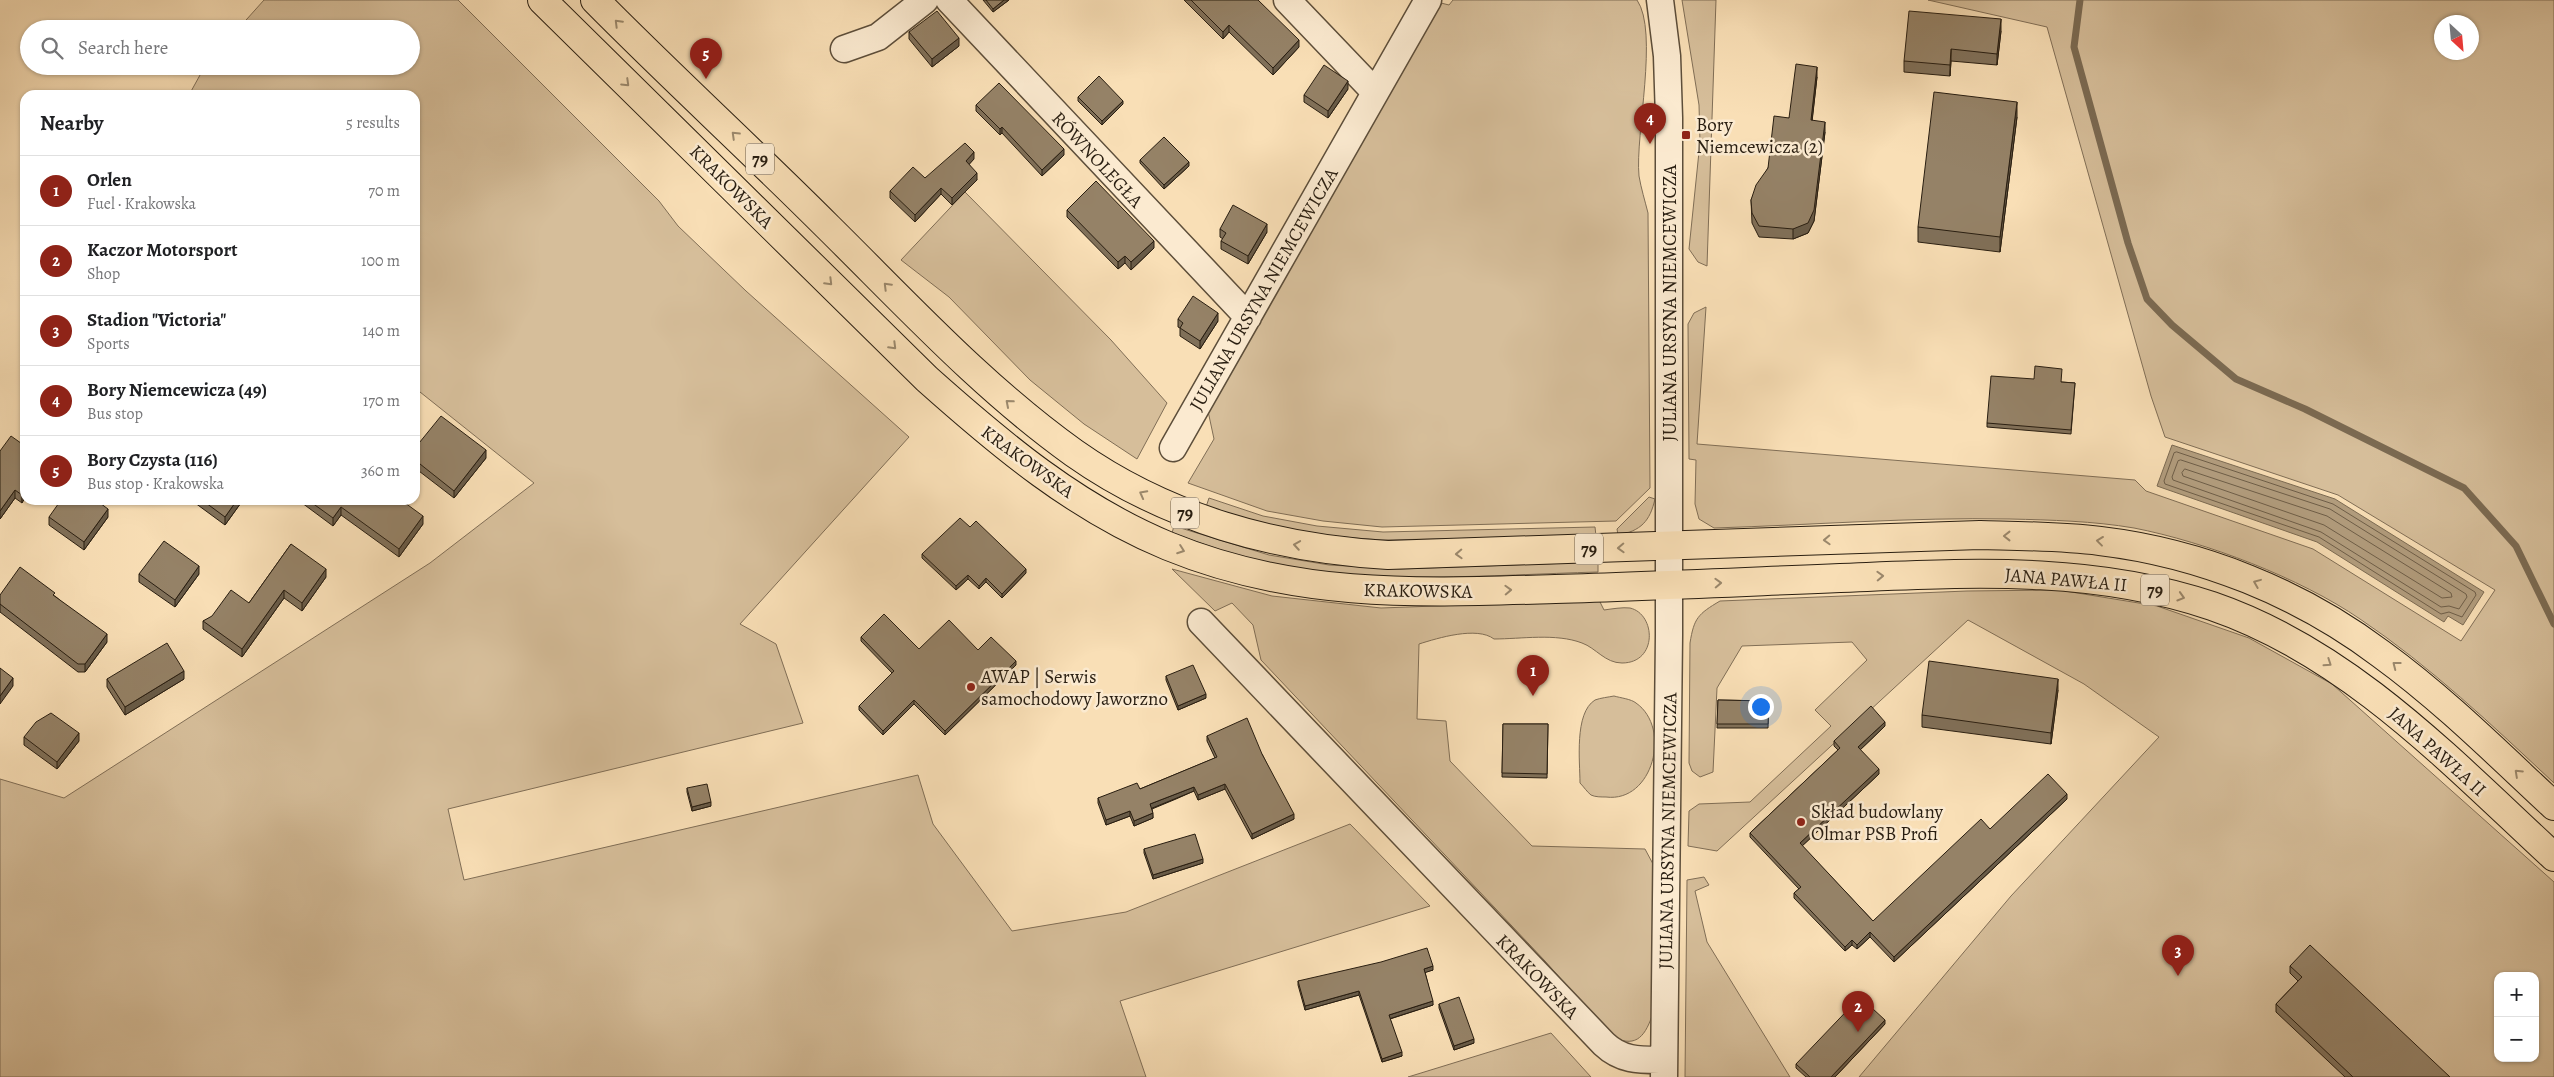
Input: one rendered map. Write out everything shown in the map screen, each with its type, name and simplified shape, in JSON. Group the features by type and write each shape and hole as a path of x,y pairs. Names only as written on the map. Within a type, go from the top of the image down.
{"main road":[{"name":"KRAKOWSKA","path":"542,0 927,379 985,430 1047,479 1111,518 1169,546 1212,562 1287,581 1335,588 1446,592 1669,584"},
{"name":"KRAKOWSKA","path":"595,0 745,144 975,373 1022,413 1076,454 1150,498 1239,532 1292,545 1360,554 1442,555 1670,546"},
{"name":"JANA PAWŁA II","path":"1670,546 1914,537 2034,536 2100,541 2179,556 2227,571 2271,589 2344,628 2381,653 2427,689 2554,806"},
{"name":"JANA PAWŁA II","path":"1669,584 2028,574 2077,576 2123,582 2211,606 2280,635 2323,659 2360,685 2426,738 2554,857"}],"street":[{"path":"844,49 878,36 925,0"},
{"name":"RÓWNOLEGŁA","path":"949,0 1248,317"},
{"path":"1287,0 1375,92"},
{"name":"JULIANA URSYNA NIEMCEWICZA","path":"1173,448 1428,0"},
{"name":"JULIANA URSYNA NIEMCEWICZA","path":"1660,0 1668,71 1670,546 1664,1068"},
{"name":"KRAKOWSKA","path":"1201,622 1604,1044 1619,1056 1664,1068"}],"shaded area":[{"path":"264,0 458,0 659,201 678,226 746,291 909,437 740,624 776,644 803,723 448,809 464,880 918,775 933,824 1012,931 1126,912 1350,824 1430,906 1120,1001 1146,1077 0,1077 0,779 64,798 430,563 534,483 420,392 420,90 192,90 200,75 420,75 420,20 246,20"},
{"path":"1453,0 1637,0 1643,15 1646,35 1639,176 1648,213 1650,488 1616,521 1382,527 1323,521 1267,511 1188,483 1214,439 1208,411 1441,3 1449,5"},
{"path":"1682,0 1716,0 1707,266 1698,262 1689,249 1700,142 1699,105"},
{"path":"1928,0 2554,0 2554,783 2484,718 2436,677 2411,656 2360,619 2310,589 2252,563 2191,542 2134,528 2056,520 1936,519 1714,528 1699,519 1695,504 1696,460 1689,459 1688,324 1694,313 1706,307 1697,444 2135,480 2146,491 2313,549 2461,641 2495,590 2338,495 2165,437 2151,396 2047,27"},
{"path":"965,192 1111,340 1167,403 1137,459 1084,424 1030,380 949,297 901,260"},
{"path":"1649,497 1655,499 1653,507 1643,524 1633,531 1618,535 1617,529"},
{"path":"1209,498 1263,516 1317,526 1383,532 1595,527 1596,536 1382,540 1316,535 1255,523 1206,507"},
{"path":"1174,526 1269,555 1329,565 1400,569 1598,562 1598,572 1433,577 1351,575 1257,561 1172,533"},
{"path":"1172,569 1272,596 1381,608 1599,600 1604,610 1630,608 1639,612 1645,619 1648,628 1649,638 1647,647 1642,655 1634,661 1622,663 1611,661 1587,645 1561,638 1494,639 1487,635 1468,633 1447,636 1419,644 1417,719 1446,721 1450,761 1532,846 1645,849 1653,864 1652,1016 1642,1036 1632,1041 1626,1041 1611,1036 1545,961 1261,660 1253,625 1232,603 1215,611"},
{"path":"2059,590 2157,606 2249,638 2332,684 2554,882 2554,1077 1859,1077 2011,896 2159,737 2084,684 1968,620 1717,851 1688,846 1689,811 1699,804 1750,802 1831,726 1815,710 1867,660 1852,642 1742,646 1717,688 1713,772 1700,777 1692,771 1689,763 1690,643 1695,622 1702,613 1720,601 1967,591"},
{"path":"1614,696 1636,703 1647,714 1653,729 1655,745 1652,762 1646,776 1636,788 1622,796 1596,797 1590,794 1580,783 1579,751 1581,726 1588,706 1595,700"},
{"path":"1704,877 1709,885 1695,891 1707,942 1790,1077 1685,1077 1687,880"},
{"path":"1551,1033 1591,1077 1408,1077"}],"water":[{"path":"2172,445 2335,499 2484,592 2463,625 2448,616 2444,622 2317,542 2157,486"}],"building":[{"path":"986,0 1004,0 993,9"},
{"path":"1191,0 1258,0 1299,40 1273,68 1229,25 1223,32"},
{"path":"937,11 959,38 932,59 909,32"},
{"path":"1909,11 2001,19 1997,54 1951,49 1950,65 1904,61"},
{"path":"1796,64 1817,67 1811,120 1825,122 1814,210 1808,223 1793,229 1759,226 1752,213 1751,200 1756,185 1768,168 1774,116 1789,118"},
{"path":"1324,65 1348,81 1328,111 1304,95"},
{"path":"1099,76 1123,101 1102,121 1078,97"},
{"path":"999,83 1064,149 1042,170 1002,127 1000,129 976,105"},
{"path":"1934,92 2017,102 2000,237 1918,227"},
{"path":"1164,137 1189,162 1164,185 1140,160"},
{"path":"965,143 974,152 966,161 977,173 952,198 941,188 915,215 890,191 913,167 925,178"},
{"path":"1096,181 1154,241 1131,262 1125,256 1118,262 1067,210"},
{"path":"1233,205 1267,224 1248,256 1221,241 1226,233 1220,229"},
{"path":"1193,296 1218,313 1200,341 1180,328 1183,323 1178,319"},
{"path":"2035,366 2062,369 2061,382 2075,383 2071,430 1987,423 1991,376 2034,379"},
{"path":"441,416 486,450 454,491 420,464 420,442"},
{"path":"11,436 20,442 20,494 15,490 0,511 0,451"},
{"path":"57,505 103,505 108,509 84,542 49,517"},
{"path":"209,505 233,505 225,517"},
{"path":"315,505 408,505 423,516 399,549 341,507 333,518"},
{"path":"960,518 970,527 976,521 1026,569 1002,594 986,578 979,586 968,575 956,586 922,554"},
{"path":"164,541 199,566 175,600 139,574"},
{"path":"291,544 326,569 302,603 284,590 242,649 203,621 212,616 231,590 249,603"},
{"path":"20,567 55,593 53,595 107,634 85,664 78,664 0,604 0,595"},
{"path":"884,614 919,649 949,620 978,650 991,637 1016,661 945,731 914,700 883,731 859,706 894,671 861,637"},
{"path":"167,643 184,671 125,707 107,679"},
{"path":"1929,661 2058,679 2051,733 1922,715"},
{"path":"1193,665 1206,694 1178,706 1166,676"},
{"path":"0,668 13,678 0,696"},
{"path":"1718,700 1769,701 1768,724 1717,724"},
{"path":"1871,706 1885,722 1858,747 1879,769 1800,843 1873,921 1981,819 1990,829 2048,774 2067,794 1894,957 1870,932 1857,945 1852,940 1845,947 1794,893 1801,887 1750,833 1840,748 1834,741"},
{"path":"51,713 79,733 57,762 24,737 36,722"},
{"path":"1247,718 1262,754 1294,814 1252,834 1225,784 1198,795 1194,787 1150,804 1153,813 1134,821 1130,811 1106,820 1098,798 1137,783 1140,789 1217,757 1207,736"},
{"path":"1503,724 1548,724 1547,774 1502,773"},
{"path":"707,784 711,802 692,807 687,788"},
{"path":"1195,834 1203,859 1153,875 1144,849"},
{"path":"2310,945 2450,1077 2353,1077 2276,1004 2302,977 2290,966"},
{"path":"1427,948 1433,966 1424,969 1433,1001 1389,1015 1402,1052 1382,1059 1359,991 1305,1006 1298,981 1381,962"},
{"path":"1459,997 1474,1039 1454,1046 1439,1004"},
{"path":"1860,997 1885,1020 1831,1077 1810,1077 1796,1064"}],"waterway":[{"path":"2080,0 2074,47 2128,243 2147,299 2172,325 2236,379 2305,409 2464,488 2516,546 2554,624"}],"place":[{"name":"Bory Czysta (116)","path":"706,79"},
{"name":"Bory Niemcewicza (2)","path":"1686,135"},
{"name":"Bory Niemcewicza (49)","path":"1650,144"},
{"name":"AWAP | Serwis samochodowy Jaworzno","path":"971,687"},
{"name":"Orlen","path":"1533,696"},
{"name":"Skład budowlany Olmar PSB Profi","path":"1801,822"},
{"name":"Stadion \"Victoria\"","path":"2178,976"},
{"name":"Kaczor Motorsport","path":"1858,1032"}]}
